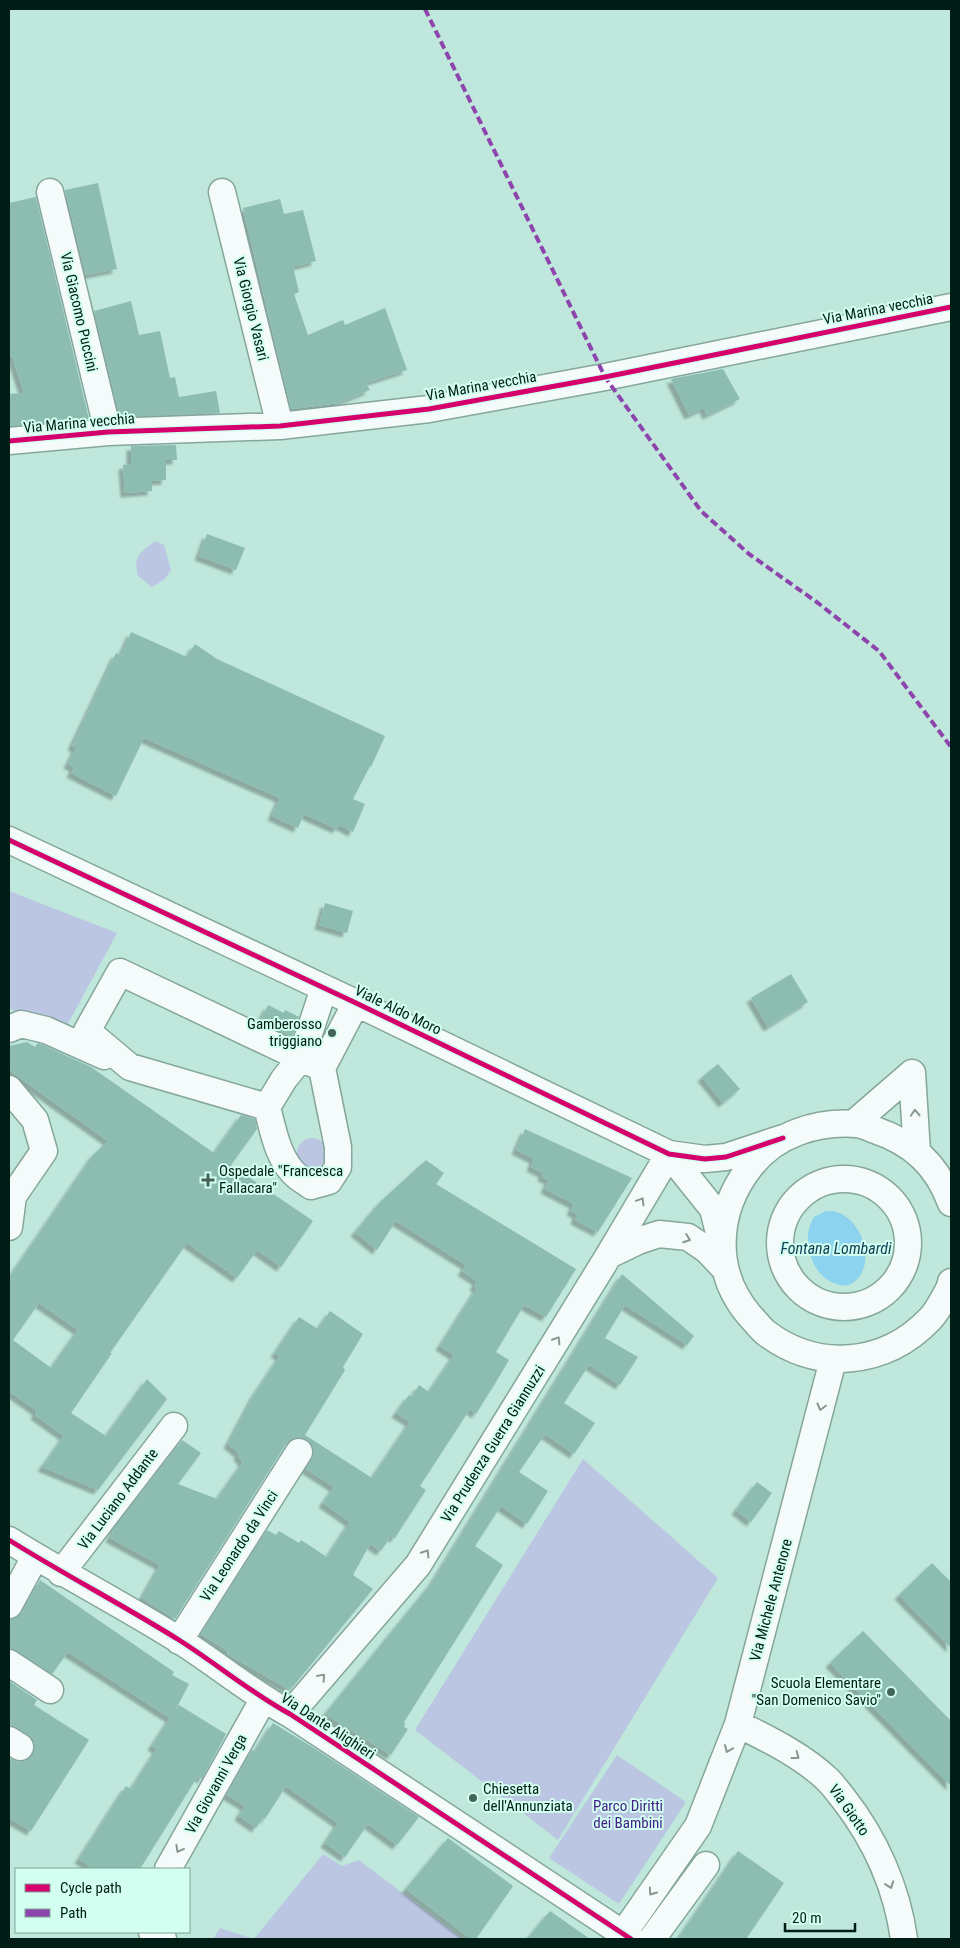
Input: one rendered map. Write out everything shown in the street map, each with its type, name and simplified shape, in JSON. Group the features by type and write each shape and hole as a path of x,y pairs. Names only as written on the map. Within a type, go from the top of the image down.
{"street":[{"name":"Via Giacomo Puccini","path":"50,192 108,432"},
{"name":"Via Giorgio Vasari","path":"222,192 280,426"},
{"name":"Via Marina vecchia","path":"9,442 108,432 280,426 429,408 605,377 951,307"},
{"name":"Viale Aldo Moro","path":"9,840 356,1003 668,1154 705,1159 726,1157 783,1138"},
{"path":"130,1067 87,1031 120,972 312,1063"},
{"path":"324,988 312,1063 338,1147 338,1167 329,1181 312,1186 297,1176 286,1162 275,1139 267,1107 284,1080 312,1063 356,1003"},
{"path":"9,1029 21,1024 46,1030 130,1067 267,1107"},
{"path":"853,1124 912,1073 917,1152"},
{"path":"9,1089 35,1120 44,1151 13,1196 9,1227"},
{"path":"951,1203 945,1186 944,1176 917,1152 896,1137 859,1124 820,1124 783,1138 757,1156 738,1182 726,1212 722,1244 725,1269 740,1304 764,1332 797,1352 833,1360 870,1357 903,1342 931,1318 943,1312 951,1282"},
{"name":"Viale Aldo Moro","path":"668,1154 713,1209 722,1244"},
{"name":"Via Prudenza Guerra Giannuzzi","path":"290,1714 418,1565 609,1256 668,1154"},
{"path":"852,1178 876,1186 895,1202 907,1225 909,1250 901,1274 885,1294 863,1305 837,1307 813,1299 794,1283 782,1260 780,1235 788,1211 804,1192 826,1180 852,1178"},
{"path":"609,1256 638,1241 659,1234 688,1237 707,1250 725,1269"},
{"name":"Via Michele Antenore","path":"627,1937 698,1826 738,1724 833,1360"},
{"name":"Via Luciano Addante","path":"61,1573 174,1426"},
{"name":"Via Leonardo da Vinci","path":"179,1640 299,1452"},
{"name":"Via Dante Alighieri","path":"9,1540 61,1573 179,1640 263,1700 290,1714 627,1937"},
{"path":"9,1604 35,1556"},
{"path":"9,1663 50,1690"},
{"name":"Via Giovanni Verga","path":"169,1868 263,1700"},
{"name":"Via Giotto","path":"738,1724 785,1748 829,1781 861,1821 887,1875 900,1911 904,1939"},
{"path":"652,1939 706,1865"}],"green space":[{"path":"155,541 164,545 171,570 165,579 152,587 138,576 136,563 139,555"},
{"path":"9,891 117,933 63,1033 9,1008"},
{"path":"312,1138 323,1142 327,1153 323,1164 312,1168 301,1164 297,1153 301,1142"},
{"path":"583,1459 718,1578 558,1840 415,1730"},
{"name":"Parco Diritti dei Bambini","path":"617,1755 686,1802 619,1904 549,1858"},
{"path":"323,1854 342,1866 359,1860 463,1939 254,1939"},
{"path":"220,1928 254,1939 213,1939"}],"water":[{"name":"Fontana Lombardi","path":"826,1211 838,1213 849,1219 863,1241 864,1266 859,1277 849,1285 837,1284 819,1272 809,1250 808,1238 814,1217"}],"building":[{"path":"98,183 117,269 86,275 65,190"},
{"path":"36,197 89,419 9,426 9,394 24,393 12,356 9,357 9,203"},
{"path":"280,199 284,214 303,210 316,261 293,267 299,292 294,294 308,335 343,320 345,325 385,308 407,370 366,383 370,390 338,403 291,409 243,208"},
{"path":"131,301 139,335 160,331 170,378 175,377 179,397 216,391 220,413 120,417 94,311"},
{"path":"723,369 740,399 707,415 704,408 689,415 671,379"},
{"path":"176,445 177,460 166,460 166,480 152,481 152,491 125,493 123,465 131,464 131,446"},
{"path":"207,534 245,548 236,570 199,556"},
{"path":"131,632 187,657 195,644 217,659 385,736 371,767 353,799 365,804 353,832 339,825 337,829 304,814 298,828 272,816 280,798 144,738 116,796 71,773 74,767 68,764 76,748 72,746 116,653 121,655"},
{"path":"325,903 353,911 347,933 319,925"},
{"path":"791,974 808,1002 768,1027 751,998"},
{"path":"268,1005 284,1013 285,1010 299,1017 292,1037 260,1022"},
{"path":"27,1042 35,1047 38,1043 91,1067 214,1153 241,1115 255,1119 257,1129 231,1165 313,1221 281,1267 257,1250 237,1278 187,1243 110,1353 112,1353 71,1413 106,1436 147,1379 167,1399 98,1490 42,1467 64,1436 35,1415 37,1411 9,1391 9,1278 93,1155 108,1141 9,1070 9,1046","holes":["39,1303 78,1330 51,1368 13,1340"]},
{"path":"718,1064 740,1089 723,1103 702,1077"},
{"path":"525,1129 632,1178 598,1232 575,1220 577,1214 571,1211 574,1204 545,1189 549,1180 542,1177 543,1173 531,1167 534,1159 516,1150"},
{"path":"426,1160 444,1173 436,1184 576,1269 546,1317 524,1305 496,1352 509,1360 476,1414 470,1409 420,1486 426,1490 395,1538 391,1536 381,1551 370,1544 353,1575 373,1589 290,1690 227,1654 228,1651 201,1634 267,1530 276,1535 279,1531 299,1543 301,1540 327,1557 350,1522 323,1503 334,1487 306,1469 314,1453 312,1446 307,1440 299,1437 292,1439 286,1444 175,1619 142,1598 160,1565 110,1538 116,1525 182,1440 201,1453 178,1484 217,1499 243,1462 238,1456 239,1453 228,1444 254,1395 280,1356 275,1353 299,1317 318,1329 330,1311 363,1334 343,1367 345,1370 305,1435 372,1478 410,1422 396,1413 409,1395 412,1397 419,1385 429,1392 454,1355 440,1346 477,1288 474,1286 477,1281 462,1271 466,1265 396,1221 377,1250 355,1232 379,1203"},
{"path":"622,1274 694,1336 687,1345 625,1305 605,1338 638,1357 620,1385 589,1365 564,1403 595,1423 574,1454 545,1434 519,1472 548,1491 527,1524 501,1506 475,1546 503,1565 404,1722 404,1727 408,1729 391,1755 325,1714 433,1581"},
{"path":"757,1482 772,1493 751,1522 736,1510"},
{"path":"932,1563 951,1582 951,1648 899,1595"},
{"path":"40,1580 174,1672 172,1675 189,1684 175,1711 179,1705 226,1734 202,1779 198,1776 141,1868 92,1868 79,1859 126,1786 131,1789 157,1749 152,1746 170,1718 68,1652 52,1674 17,1650 9,1648 9,1620 16,1618 22,1613"},
{"name":"Scuola Elementare \"San Domenico Savio\"","path":"863,1631 951,1721 951,1786 830,1663"},
{"path":"9,1681 37,1700 34,1705 89,1740 31,1831 9,1818 9,1758 19,1762 26,1760 33,1755 35,1747 28,1735 17,1727 9,1725"},
{"path":"273,1723 419,1817 397,1845 368,1824 345,1857 325,1843 338,1823 286,1786 265,1819 263,1818 256,1828 239,1816 245,1806 227,1795 252,1750 255,1751"},
{"path":"448,1838 513,1886 476,1939 471,1939 406,1889"},
{"path":"738,1851 784,1883 746,1939 678,1939"},
{"path":"550,1911 590,1939 527,1939"}],"marked path":[{"path":"425,9 605,377 701,511 749,554 818,603 879,651 951,747"}],"cycle path":[{"path":"9,441 108,432 280,426 429,409 605,377 951,307"},
{"path":"9,840 356,1003 669,1154 705,1159 726,1157 783,1138"},
{"path":"9,1540 179,1640 262,1697 631,1939"}],"place":[{"name":"Gamberosso triggiano","path":"332,1033"},
{"name":"Ospedale \"Francesca Fallacara\"","path":"208,1180"},
{"name":"Scuola Elementare \"San Domenico Savio\"","path":"891,1692"},
{"name":"Chiesetta dell'Annunziata","path":"473,1798"}]}
